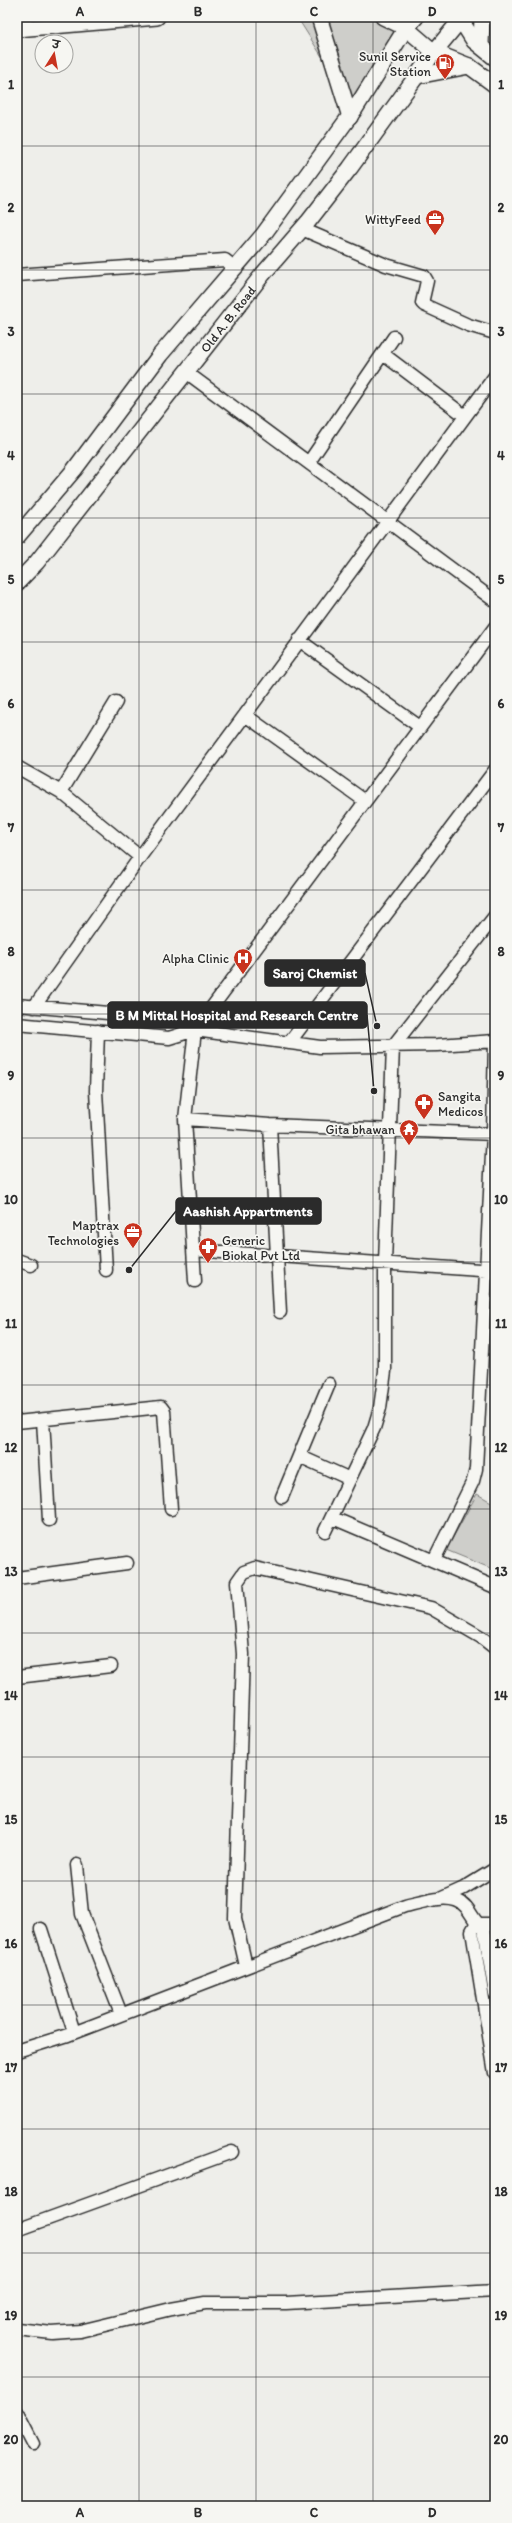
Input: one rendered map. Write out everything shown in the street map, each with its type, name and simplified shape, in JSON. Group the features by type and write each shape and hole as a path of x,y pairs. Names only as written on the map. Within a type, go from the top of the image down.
{"main road":[{"path":"17,29 157,17"},
{"path":"319,17 350,117"},
{"path":"383,17 411,22 434,52 469,66 495,85"},
{"path":"481,46 482,17"},
{"path":"461,18 474,41 495,58"},
{"name":"Old A. B. Road","path":"17,583 37,562 263,274 302,229 350,168 434,52 461,18"},
{"name":"Old A. B. Road","path":"17,537 74,470 160,355 263,235 350,117 411,22"},
{"path":"417,76 469,66"}],"street":[{"path":"302,229 386,265 424,276 427,282 422,303 424,305 468,325 495,333"},
{"path":"17,275 225,260 234,267"},
{"path":"309,462 394,337"},
{"path":"383,354 465,416"},
{"path":"186,372 495,601"},
{"path":"34,1007 140,856 387,520 495,376"},
{"path":"195,1281 185,1118 195,1030 495,626"},
{"path":"299,640 420,726"},
{"path":"61,792 116,702"},
{"path":"245,715 365,801"},
{"path":"17,767 61,792 140,856"},
{"path":"289,1044 495,770"},
{"path":"325,1532 333,1518 374,1428 380,1408 385,1371 385,1263 394,1046 495,916"},
{"path":"17,1005 176,1020 195,1030 289,1044 320,1047 394,1046 495,1041 491,1271 476,1469 473,1481 434,1560"},
{"path":"17,1024 169,1038 195,1030"},
{"path":"98,1031 96,1091 106,1270"},
{"path":"185,1118 270,1125 494,1134"},
{"path":"270,1125 280,1312"},
{"path":"193,1250 491,1271"},
{"path":"17,1260 31,1265"},
{"path":"282,1497 329,1384"},
{"path":"17,1422 161,1407 164,1411 171,1509"},
{"path":"43,1420 49,1520"},
{"path":"299,1456 350,1479"},
{"path":"333,1518 495,1587"},
{"path":"17,1578 127,1563"},
{"path":"246,1966 235,1918 243,1654 237,1582 244,1572 255,1568 431,1608 495,1648"},
{"path":"17,1677 111,1666"},
{"path":"77,1865 82,1914 122,2014"},
{"path":"17,2051 74,2032 405,1906 439,1899 464,1888 495,1868"},
{"path":"439,1899 456,1900 466,1906 476,1924 484,1928 495,1993"},
{"path":"476,1924 495,1924"},
{"path":"476,1924 472,1931 495,2072"},
{"path":"41,1929 74,2032"},
{"path":"17,2230 232,2152"},
{"path":"17,2329 52,2333 80,2331 171,2309 205,2303 286,2303 495,2291"},
{"path":"17,2413 33,2444"}],"shaded area":[{"path":"297,17 383,17 406,28 355,109"},
{"path":"477,1494 495,1504 495,1570 446,1550"}],"place":[{"name":"Sunil Service Station","path":"445,80"},
{"name":"WittyFeed","path":"435,236"},
{"name":"Alpha Clinic","path":"243,975"},
{"name":"Saroj Chemist","path":"377,1026"},
{"name":"B M Mittal Hospital and Research Centre","path":"374,1091"},
{"name":"Sangita Medicos","path":"424,1120"},
{"name":"Gita bhawan","path":"409,1146"},
{"name":"Maptrax Technologies","path":"133,1249"},
{"name":"Generic Biokal Pvt Ltd","path":"208,1264"},
{"name":"Aashish Appartments","path":"129,1270"}]}
